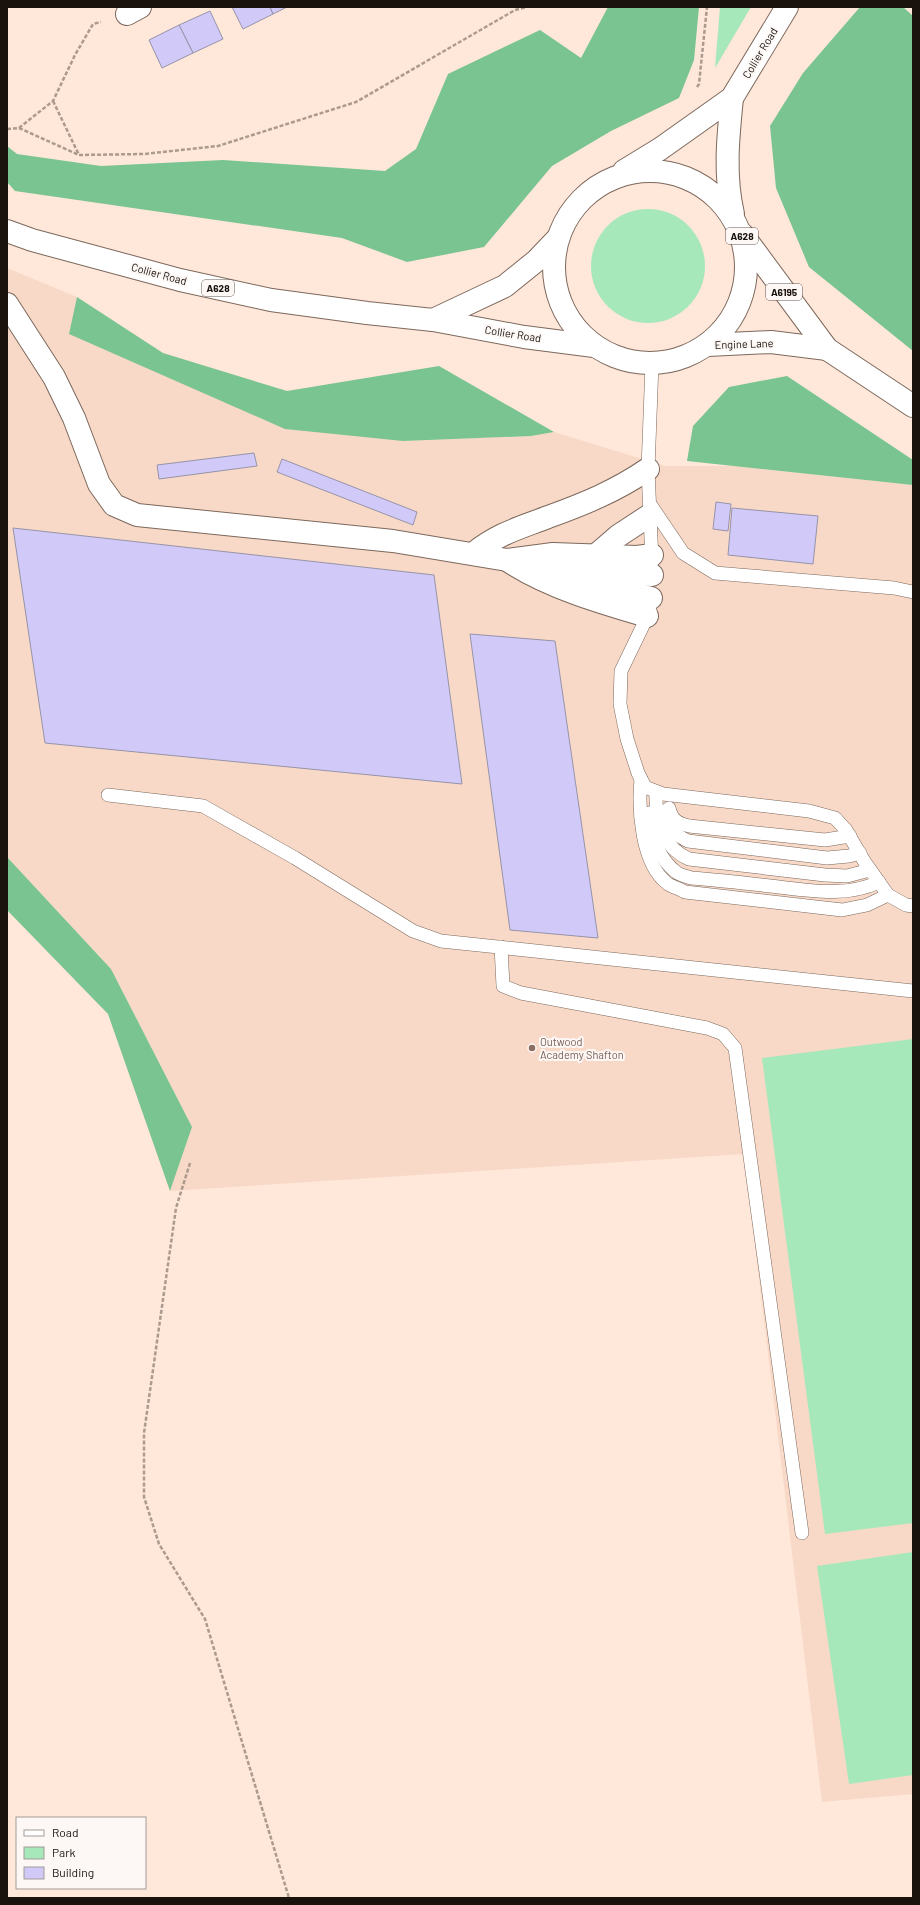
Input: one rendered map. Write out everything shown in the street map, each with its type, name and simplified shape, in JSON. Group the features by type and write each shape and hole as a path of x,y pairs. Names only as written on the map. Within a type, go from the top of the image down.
{"main road":[{"name":"Collier Road","path":"615,177 660,149 732,98 787,7"},
{"name":"Collier Road","path":"732,98 728,145 727,191 737,225"},
{"name":"A628","path":"641,170 668,172 694,180 716,196 737,225 747,258 746,283 739,307 726,328 708,345 691,355 672,361 652,364 622,360 594,346 572,324 558,298 553,268 558,238 566,218 580,201 596,187 615,177 641,170"},
{"name":"Engine Lane","path":"737,225 827,349 913,406"},
{"name":"Collier Road","path":"7,231 32,240 180,280 271,300 433,320 524,337 594,346"},
{"name":"A628","path":"433,320 504,286 536,261 558,238"},
{"path":"7,304 54,376 74,418 99,484 114,505 137,515 393,540 474,553 550,568 649,607"},
{"name":"Engine Lane","path":"708,345 771,342 827,349"},
{"path":"474,553 501,534 625,485 648,469"},
{"path":"596,555 649,509"},
{"path":"507,560 553,554 596,555 637,557 652,565"},
{"path":"507,560 556,560 636,574 652,565"}],"lane":[{"path":"652,364 648,469 652,565 649,607 621,671 620,704 626,739 672,819 679,824 825,840 850,836"},
{"path":"649,509 683,553 715,573 894,588 913,592"},
{"path":"655,790 809,811 835,818 850,836 870,870 888,895 906,905 913,906"},
{"path":"655,790 667,824 674,834 688,841 827,858 849,856 860,853"},
{"path":"655,790 655,807 662,833 681,855 689,859 825,875 847,876 870,870"},
{"path":"655,790 649,819 653,837 658,851 676,873 691,878 816,892 866,889 879,882"},
{"path":"655,790 640,807 643,833 650,856 658,874 668,884 685,892 842,910 867,905 888,895"},
{"path":"108,795 203,806 295,858 413,931 441,941 913,991"},
{"path":"501,947 503,986 521,993 707,1028 724,1034 735,1048 802,1533"}],"path":[{"path":"7,129 19,128 79,155 144,154 218,146 356,102 516,10 527,7"},
{"path":"19,128 53,100 75,55 93,24 133,11"},
{"path":"53,100 79,155"},
{"path":"190,1164 176,1208 144,1433 144,1497 160,1544 205,1619 289,1898"}],"shaded area":[{"name":"Outwood Academy Shafton","path":"7,268 77,297 70,334 403,441 531,436 554,432 665,466 734,466 913,485 913,1794 822,1802 744,1154 170,1191 192,1127 111,969 7,857"}],"green space":[{"path":"608,7 699,7 694,60 679,98 611,131 552,166 484,247 407,262 342,238 15,191 7,182 7,146 17,154 101,166 223,160 385,171 416,149 448,74 540,30 581,58"},
{"path":"720,7 751,7 715,68"},
{"path":"860,7 903,7 913,16 913,351 809,267 776,188 770,126 803,73"},
{"path":"648,209 659,210 670,214 688,226 700,244 704,255 704,277 700,288 688,306 670,318 659,322 648,323 637,322 626,318 608,306 596,288 592,277 591,266 592,255 596,244 608,226 626,214 637,210"},
{"path":"77,297 163,353 287,391 439,366 554,432 531,436 403,441 285,429 69,334"},
{"path":"787,376 913,460 913,485 687,461 693,426 729,387"},
{"path":"7,857 111,969 192,1127 170,1191 108,1014 7,910"},
{"path":"913,1039 913,1523 825,1534 762,1058"},
{"path":"913,1552 913,1775 849,1784 817,1566"}],"building":[{"path":"232,7 270,7 273,14 243,29"},
{"path":"270,7 287,7 273,14"},
{"path":"210,11 223,39 193,53 179,25"},
{"path":"179,25 193,53 162,68 149,40"},
{"path":"254,453 257,466 159,479 157,465"},
{"path":"282,459 417,512 413,525 277,472"},
{"path":"716,502 731,504 728,531 713,529"},
{"path":"732,508 818,516 813,564 728,555"},
{"path":"13,528 434,575 462,784 45,743"},
{"path":"470,634 555,641 598,938 510,930"}],"place":[{"name":"Outwood Academy Shafton","path":"532,1048"}]}
